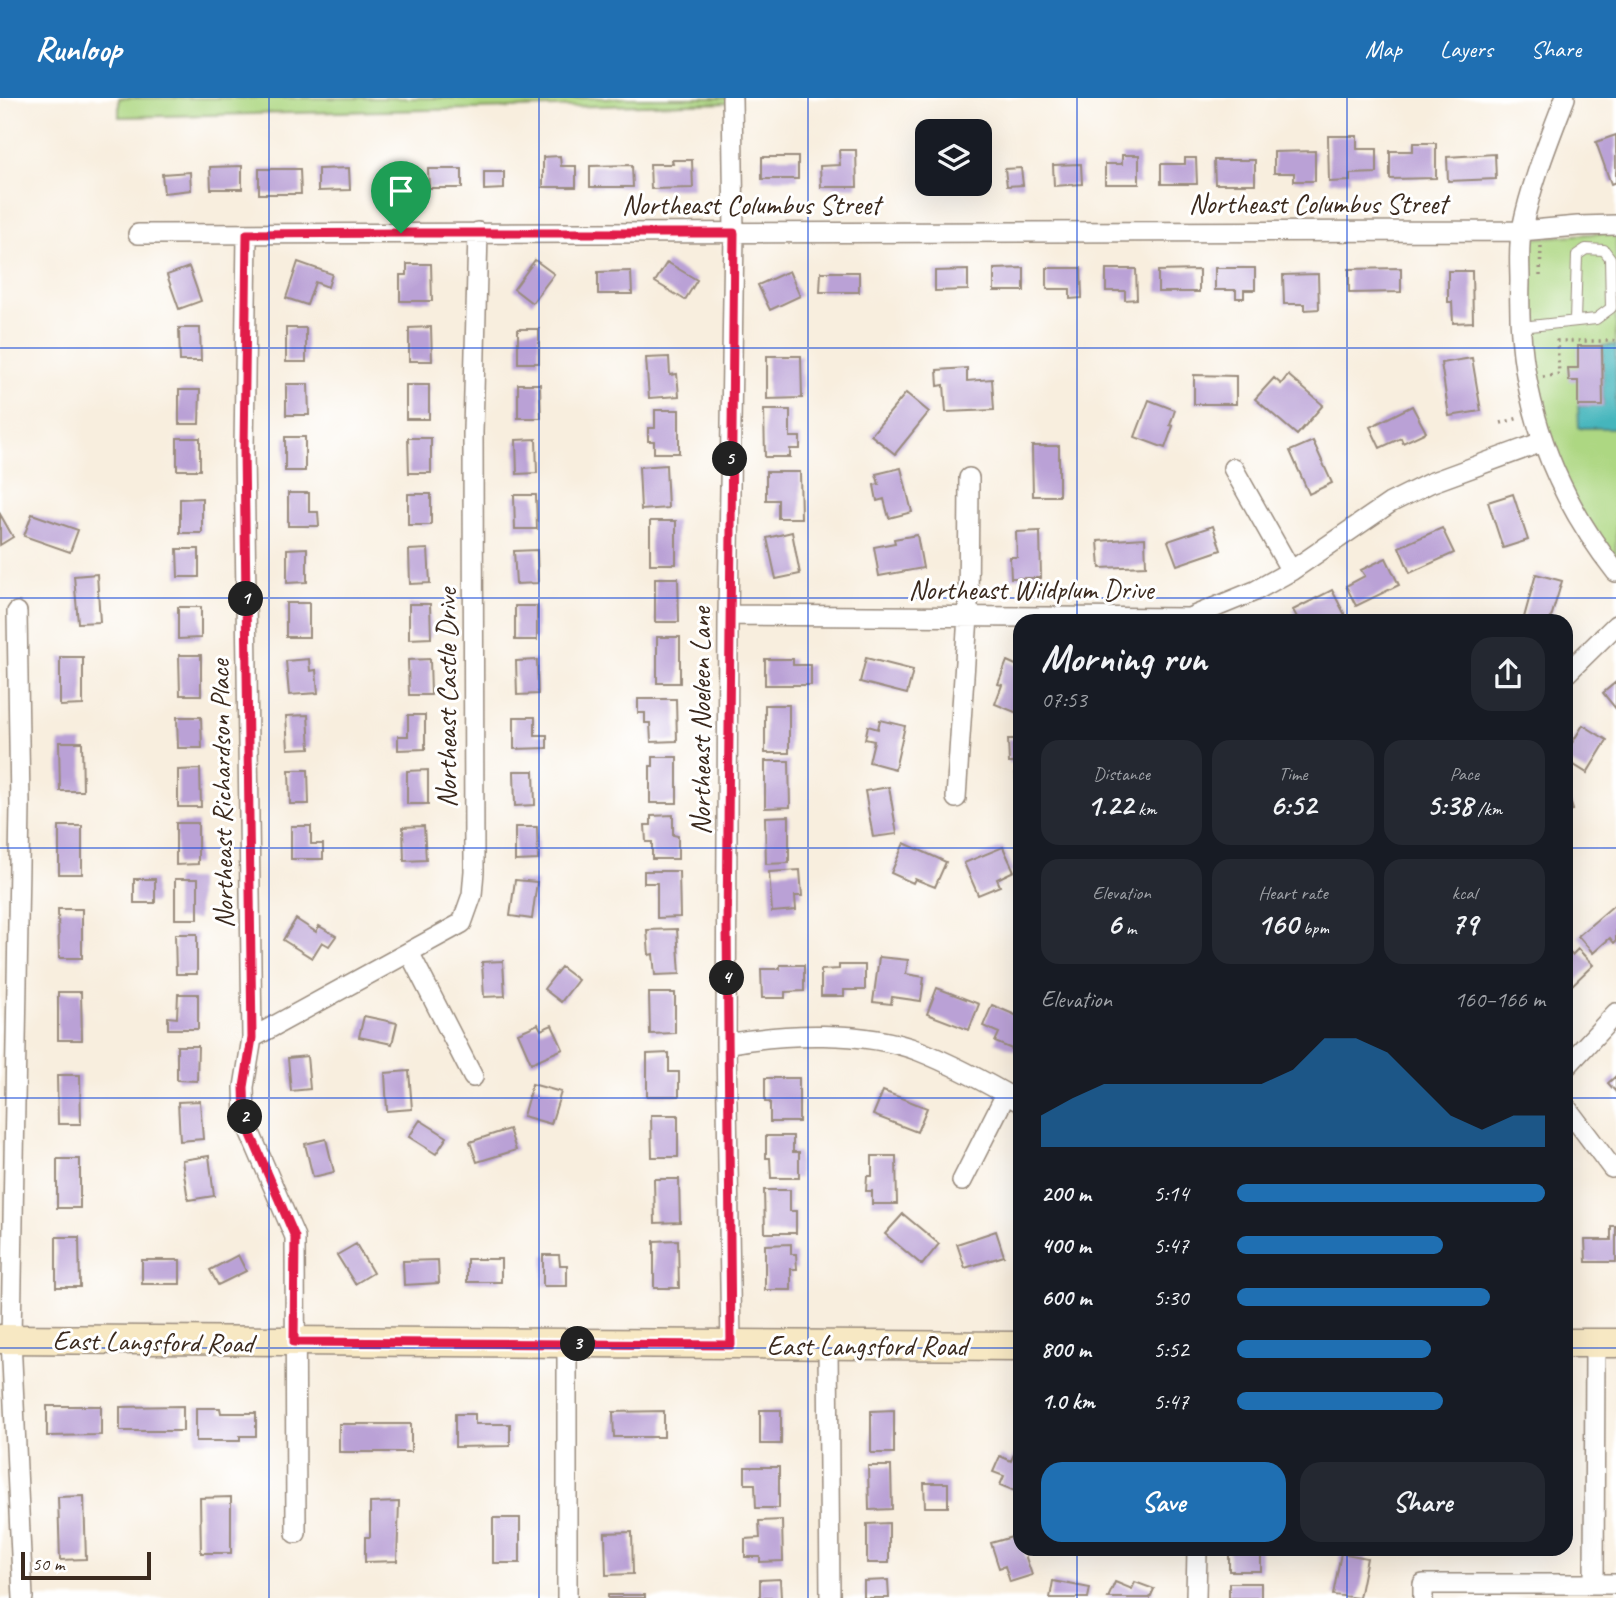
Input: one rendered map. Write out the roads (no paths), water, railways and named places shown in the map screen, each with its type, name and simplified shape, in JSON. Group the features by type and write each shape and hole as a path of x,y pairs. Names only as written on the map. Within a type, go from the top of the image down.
{"street":[{"name":"Northeast Noeleen Lane","path":"731,1345 726,1044 728,615 734,233 732,98"},
{"path":"1565,98 1546,148 1521,231 1519,293 1523,362 1542,442 1567,499 1595,545 1616,572"},
{"name":"Northeast Columbus Street","path":"138,234 1521,231 1616,225"},
{"name":"Northeast Castle Drive","path":"252,1038 462,923 472,895 473,432 478,232"},
{"name":"Northeast Richardson Place","path":"247,234 244,450 252,1038 244,1087 245,1121 295,1237 296,1533"},
{"name":"Northeast Wildplum Drive","path":"1204,614 1255,592 1291,571 1390,503 1430,483 1542,442"},
{"path":"1233,468 1291,571"},
{"path":"956,798 968,616 970,478"},
{"path":"17,612 19,804 5,1339 23,1598"},
{"name":"Northeast Wildplum Drive","path":"728,615 1013,617"},
{"path":"1573,667 1616,625"},
{"path":"409,952 473,1077"},
{"path":"1573,1059 1616,1013"},
{"path":"726,1044 791,1036 829,1036 878,1042 918,1051 1013,1098 962,1181"},
{"path":"1573,1116 1612,1168"},
{"name":"East Langsford Road","path":"5,1339 1013,1346"},
{"path":"1573,1343 1606,1343 1594,1584"},
{"path":"567,1344 567,1598"},
{"path":"828,1345 830,1598"},
{"path":"1196,1598 1198,1556"},
{"path":"1423,1591 1616,1584"}],"lane":[{"path":"1521,327 1596,319 1611,308 1610,258 1604,250 1586,249 1577,256 1575,321"}],"water":[{"path":"1616,345 1616,428 1579,428 1578,406 1603,405 1602,346"}]}
